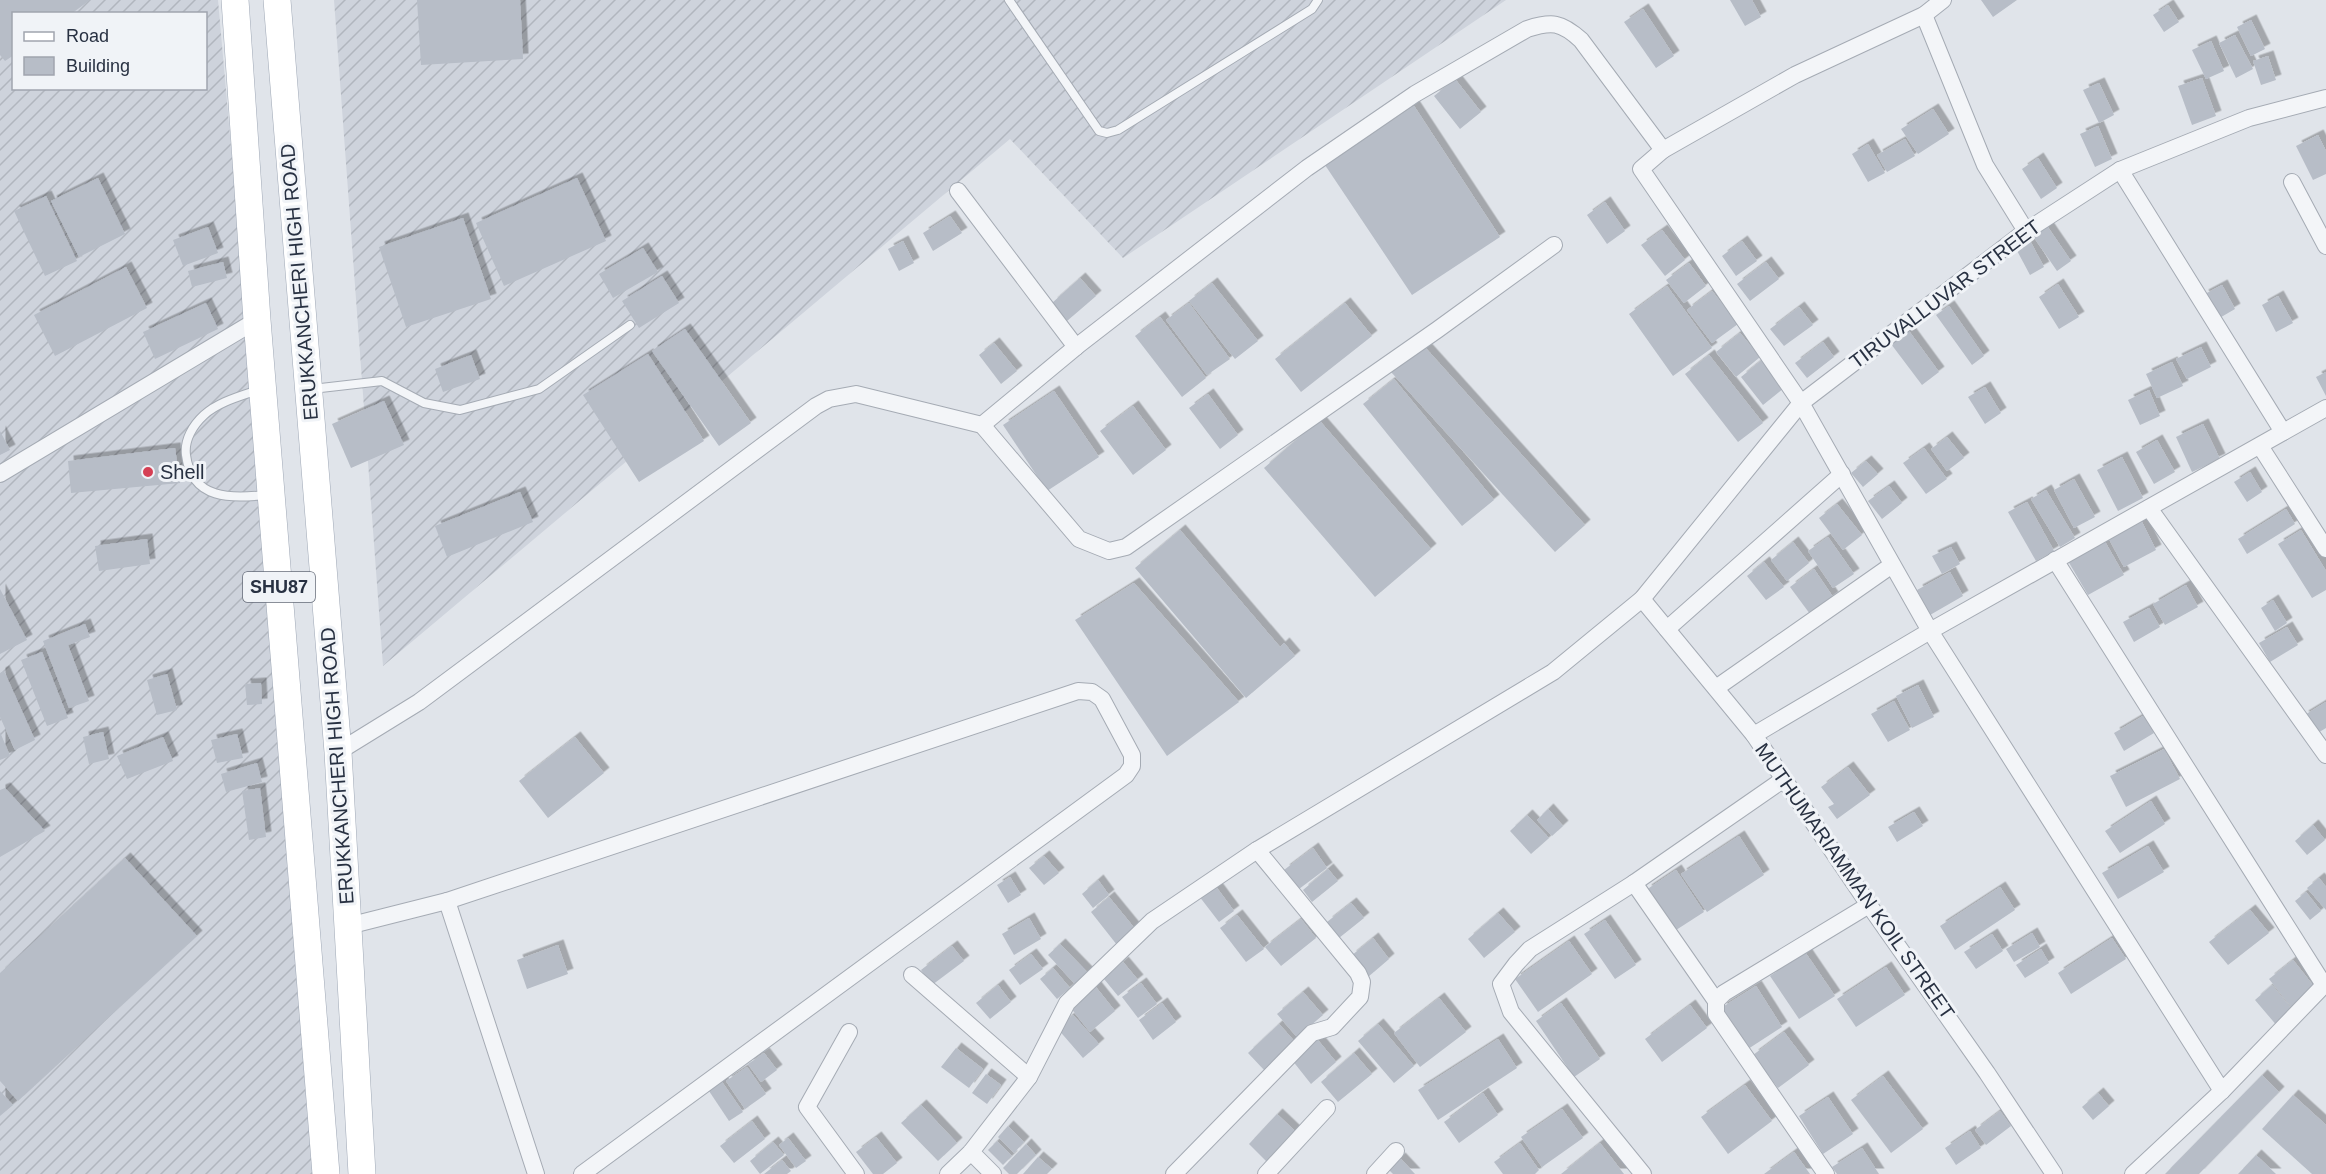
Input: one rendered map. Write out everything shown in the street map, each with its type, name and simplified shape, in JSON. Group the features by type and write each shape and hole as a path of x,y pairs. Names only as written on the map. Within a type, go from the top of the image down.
{"main road":[{"name":"SHU87","path":"236,0 257,320 326,1174"},
{"name":"ERUKKANCHERI HIGH ROAD","path":"277,0 338,752 362,1174"},
{"path":"317,1042 354,1043"}],"street":[{"path":"1943,0 1924,15 1795,75 1663,150 1641,169 1801,403 1929,631 2222,1091"},
{"path":"1924,15 1985,165 2026,231"},
{"path":"982,425 1076,347 1307,168 1415,94 1527,29 1555,23 1569,29 1581,40 1663,150"},
{"name":"TIRUVALLUVAR STREET","path":"948,1174 971,1152 1029,1077 1067,1003 1152,921 1257,850 1553,672 1642,599 1801,403 2026,231 2120,170 2249,118 2326,98"},
{"path":"2120,170 2283,432"},
{"path":"2292,182 2326,246"},
{"path":"958,191 1076,347"},
{"path":"338,752 419,702 816,406 829,399 855,394 982,425 1079,539 1109,550 1126,547 1427,337 1554,245"},
{"path":"0,474 257,320"},
{"path":"1754,735 1929,631 2326,408"},
{"path":"2260,446 2326,549"},
{"path":"1667,629 1842,474"},
{"path":"2149,508 2326,755"},
{"path":"2055,560 2325,984 2222,1091 2133,1174"},
{"path":"1716,688 1892,565"},
{"name":"MUTHUMARIAMMAN KOIL STREET","path":"1642,599 1754,735 2054,1174"},
{"path":"348,926 447,901 1078,691 1092,692 1102,699 1132,755 1132,766 1126,776 582,1174"},
{"path":"1642,1174 1511,1012 1502,984 1530,949 1634,883 1784,779"},
{"path":"1174,1174 1312,1033 1332,1027 1360,997 1362,982 1358,974 1257,850"},
{"path":"1634,883 1716,1001 1716,1014 1826,1174"},
{"path":"447,901 536,1174"},
{"path":"1716,1001 1724,993 1767,966 1869,905"},
{"path":"912,975 1029,1077"},
{"path":"849,1032 807,1107 856,1174"},
{"path":"1266,1174 1327,1108"},
{"path":"1375,1174 1396,1151"},
{"path":"971,1152 993,1174"}],"lane":[{"path":"1009,0 1100,131 1107,133 1118,130 1312,9 1318,0"},
{"path":"308,389 382,381 424,404 460,410 539,389 630,324"},
{"path":"263,388 225,402 205,414 190,432 186,449 188,467 195,483 215,494 243,498 272,495"}],"shaded area":[{"path":"0,0 218,0 322,1174 0,1174"},
{"path":"334,0 1506,0 1123,258 1010,139 383,666"}],"building":[{"path":"0,0 90,0 74,12 12,12 12,56 5,61 0,55"},
{"path":"417,0 520,0 523,59 421,65"},
{"path":"1730,0 1752,0 1761,17 1745,26"},
{"path":"1981,0 2017,0 1993,17"},
{"path":"2168,5 2179,22 2164,32 2153,15"},
{"path":"1643,9 1674,56 1656,68 1624,22"},
{"path":"2251,20 2265,49 2251,56 2237,27"},
{"path":"2235,35 2253,69 2236,78 2219,43"},
{"path":"2211,41 2224,71 2206,79 2192,50"},
{"path":"2268,56 2276,80 2261,85 2253,61"},
{"path":"2202,78 2216,116 2192,125 2178,86"},
{"path":"1455,79 1481,112 1460,129 1434,96"},
{"path":"2099,83 2114,115 2099,123 2083,90"},
{"path":"1414,106 1500,237 1412,295 1325,165"},
{"path":"1933,109 1949,134 1918,154 1901,129"},
{"path":"2098,126 2112,159 2095,167 2080,134"},
{"path":"2318,135 2326,151 2326,174 2313,180 2296,146"},
{"path":"1905,139 1915,156 1887,172 1877,155"},
{"path":"1868,144 1885,173 1868,182 1852,154"},
{"path":"2038,158 2057,188 2041,199 2022,169"},
{"path":"98,178 125,234 79,257 51,201"},
{"path":"577,178 606,241 504,286 476,223"},
{"path":"46,196 77,261 45,276 14,211"},
{"path":"1605,202 1625,231 1607,244 1587,215"},
{"path":"950,216 962,233 933,251 923,233"},
{"path":"463,218 491,299 406,327 379,247"},
{"path":"2045,223 2071,261 2057,271 2031,233"},
{"path":"208,227 218,253 183,266 173,240"},
{"path":"1662,230 1685,260 1665,276 1641,245"},
{"path":"2028,237 2044,267 2030,275 2014,245"},
{"path":"903,241 914,263 899,271 888,249"},
{"path":"1742,241 1757,261 1736,276 1722,256"},
{"path":"643,248 658,272 613,298 599,274"},
{"path":"223,262 227,278 192,287 188,271"},
{"path":"1766,262 1779,279 1750,301 1737,284"},
{"path":"1689,263 1706,286 1684,303 1666,280"},
{"path":"126,267 147,308 55,356 34,315"},
{"path":"662,276 679,303 639,328 622,301"},
{"path":"1080,278 1096,296 1067,321 1052,303"},
{"path":"1212,283 1258,341 1235,359 1189,301"},
{"path":"2058,284 2079,317 2059,329 2039,297"},
{"path":"2222,285 2235,309 2216,320 2203,295"},
{"path":"1667,286 1712,348 1673,376 1629,314"},
{"path":"1712,291 1738,324 1712,343 1687,310"},
{"path":"2278,296 2293,323 2276,332 2262,305"},
{"path":"206,303 218,329 155,359 143,332"},
{"path":"1189,303 1230,359 1207,375 1166,320"},
{"path":"1345,303 1372,336 1301,392 1275,359"},
{"path":"1949,306 1984,356 1972,365 1936,315"},
{"path":"1799,307 1813,325 1784,346 1770,329"},
{"path":"1160,317 1206,378 1182,397 1135,336"},
{"path":"1906,327 1939,372 1922,385 1888,340"},
{"path":"685,329 751,423 719,446 652,351"},
{"path":"1740,333 1760,357 1736,377 1716,352"},
{"path":"1823,342 1834,357 1807,378 1795,363"},
{"path":"994,343 1017,371 1001,384 979,355"},
{"path":"1422,344 1585,525 1555,552 1391,372"},
{"path":"2201,347 2211,367 2187,379 2176,359"},
{"path":"648,354 704,441 639,482 583,395"},
{"path":"471,355 480,379 443,392 435,369"},
{"path":"1709,355 1763,423 1738,442 1685,374"},
{"path":"1762,360 1784,388 1763,405 1741,377"},
{"path":"2172,362 2183,386 2157,398 2146,374"},
{"path":"2326,372 2326,396 2316,377"},
{"path":"1394,379 1494,500 1462,526 1363,404"},
{"path":"1985,387 2001,413 1985,424 1968,397"},
{"path":"2149,390 2160,416 2140,425 2128,400"},
{"path":"1054,391 1099,457 1047,491 1003,425"},
{"path":"1208,394 1238,435 1220,449 1189,408"},
{"path":"384,401 404,445 351,468 332,424"},
{"path":"1133,406 1166,450 1133,475 1100,431"},
{"path":"1319,420 1431,549 1375,597 1264,468"},
{"path":"2203,424 2220,459 2192,472 2176,437"},
{"path":"0,431 10,450 0,455"},
{"path":"1947,437 1964,458 1947,471 1931,449"},
{"path":"2157,440 2175,472 2154,484 2136,452"},
{"path":"175,448 180,483 71,493 68,461"},
{"path":"1924,448 1947,479 1926,494 1903,463"},
{"path":"2122,457 2143,498 2118,511 2097,470"},
{"path":"1866,461 1878,474 1863,487 1851,473"},
{"path":"2250,472 2262,492 2247,502 2234,482"},
{"path":"2074,479 2095,517 2074,528 2054,490"},
{"path":"1889,486 1902,503 1882,519 1868,501"},
{"path":"2046,490 2075,538 2060,547 2031,499"},
{"path":"520,492 533,522 447,557 435,526"},
{"path":"2027,502 2054,551 2036,561 2008,512"},
{"path":"1837,504 1862,535 1843,550 1819,518"},
{"path":"2286,509 2295,524 2247,554 2238,539"},
{"path":"2142,522 2156,550 2124,567 2109,539"},
{"path":"1180,530 1280,647 1284,643 1295,656 1246,698 1135,568"},
{"path":"2301,530 2326,571 2326,590 2312,598 2278,544"},
{"path":"1828,537 1854,574 1833,588 1808,551"},
{"path":"147,539 150,564 99,571 95,546"},
{"path":"2104,540 2124,575 2088,595 2068,561"},
{"path":"1793,542 1809,563 1787,581 1771,560"},
{"path":"1951,547 1960,564 1942,574 1932,556"},
{"path":"1764,562 1784,587 1766,600 1747,576"},
{"path":"1814,569 1833,597 1810,614 1790,587"},
{"path":"1950,572 1963,596 1930,615 1917,590"},
{"path":"1134,583 1239,702 1167,756 1075,620"},
{"path":"2186,585 2198,607 2165,625 2153,604"},
{"path":"0,589 27,640 0,654"},
{"path":"2273,600 2287,623 2275,631 2261,608"},
{"path":"2149,608 2160,627 2134,642 2123,622"},
{"path":"85,624 90,637 68,645 89,701 69,708 43,641"},
{"path":"2287,627 2298,645 2270,662 2259,643"},
{"path":"42,652 68,718 47,726 21,660"},
{"path":"4,671 35,740 15,750 0,717 0,673"},
{"path":"167,674 177,710 157,715 147,680"},
{"path":"261,683 262,704 247,705 245,684"},
{"path":"1918,685 1934,717 1912,728 1896,696"},
{"path":"1894,701 1910,730 1888,742 1871,714"},
{"path":"2326,702 2326,728 2316,734 2303,716"},
{"path":"2143,716 2154,733 2124,751 2114,733"},
{"path":"0,732 10,756 0,760"},
{"path":"103,732 109,759 89,764 83,737"},
{"path":"237,734 243,758 217,763 211,740"},
{"path":"163,737 173,761 127,779 117,756"},
{"path":"575,737 604,773 548,818 519,781"},
{"path":"2164,749 2180,779 2126,807 2110,776"},
{"path":"257,763 262,782 226,792 221,774"},
{"path":"1848,767 1870,795 1837,819 1828,807 1834,804 1821,787"},
{"path":"5,788 45,831 0,857 0,790"},
{"path":"260,788 266,837 249,840 242,791"},
{"path":"2151,801 2165,824 2120,853 2105,831"},
{"path":"1548,809 1563,826 1552,836 1537,820"},
{"path":"1914,812 1923,826 1897,842 1888,827"},
{"path":"1527,815 1549,838 1531,854 1510,831"},
{"path":"2313,825 2325,840 2307,855 2295,841"},
{"path":"1739,836 1764,875 1707,912 1681,874"},
{"path":"2148,846 2164,872 2118,899 2102,873"},
{"path":"1313,848 1327,868 1299,889 1284,870"},
{"path":"1044,856 1059,873 1044,885 1029,868"},
{"path":"125,858 197,936 18,1101 0,1081 0,973"},
{"path":"1328,869 1338,881 1312,902 1303,890"},
{"path":"1676,870 1704,912 1673,932 1646,890"},
{"path":"1010,877 1021,895 1008,903 997,885"},
{"path":"2319,878 2326,887 2326,910 2307,888"},
{"path":"1098,880 1109,895 1093,908 1082,894"},
{"path":"1214,884 1234,911 1219,922 1199,896"},
{"path":"2000,887 2015,910 1955,950 1940,926"},
{"path":"2306,892 2321,911 2310,920 2295,901"},
{"path":"1109,897 1136,930 1117,945 1091,912"},
{"path":"1351,903 1364,918 1339,938 1327,922"},
{"path":"2250,910 2269,933 2228,965 2209,942"},
{"path":"1498,913 1515,932 1484,958 1468,939"},
{"path":"1237,915 1264,949 1246,962 1220,928"},
{"path":"1029,918 1041,939 1014,955 1002,934"},
{"path":"1301,919 1316,938 1281,966 1265,947"},
{"path":"1605,920 1636,965 1615,979 1584,934"},
{"path":"2032,933 2040,947 2014,962 2006,949"},
{"path":"1992,934 2003,951 1976,969 1964,952"},
{"path":"1373,938 1389,959 1368,977 1351,956"},
{"path":"2112,938 2126,959 2071,994 2058,973"},
{"path":"1569,941 1592,974 1538,1012 1515,979"},
{"path":"1060,944 1089,974 1077,986 1048,955"},
{"path":"558,945 568,974 527,989 517,960"},
{"path":"952,946 964,961 932,985 921,970"},
{"path":"2041,949 2049,963 2025,978 2016,965"},
{"path":"1805,952 1835,996 1799,1019 1770,976"},
{"path":"1031,954 1043,969 1020,985 1009,970"},
{"path":"2293,960 2316,989 2292,1008 2269,979"},
{"path":"1123,962 1138,980 1118,996 1104,979"},
{"path":"1886,967 1905,995 1856,1027 1837,999"},
{"path":"1053,968 1070,988 1057,999 1040,979"},
{"path":"1141,983 1157,1004 1138,1018 1122,997"},
{"path":"998,985 1011,1002 990,1019 976,1003"},
{"path":"2272,985 2295,1013 2278,1027 2255,1000"},
{"path":"1095,986 1115,1011 1090,1032 1070,1007"},
{"path":"1756,986 1782,1027 1748,1049 1721,1008"},
{"path":"1303,992 1323,1015 1297,1037 1277,1014"},
{"path":"1439,998 1466,1032 1420,1067 1394,1033"},
{"path":"1162,1003 1176,1022 1153,1040 1139,1020"},
{"path":"1561,1003 1600,1059 1574,1077 1536,1021"},
{"path":"1690,1005 1707,1028 1662,1062 1645,1039"},
{"path":"1073,1015 1099,1044 1083,1058 1057,1028"},
{"path":"1279,1024 1295,1042 1265,1071 1248,1053"},
{"path":"1378,1024 1414,1066 1394,1083 1358,1041"},
{"path":"1784,1032 1809,1065 1778,1088 1753,1055"},
{"path":"1317,1039 1336,1062 1311,1084 1292,1060"},
{"path":"1498,1039 1517,1068 1438,1120 1418,1090"},
{"path":"956,1048 983,1069 969,1088 941,1067"},
{"path":"764,1053 777,1070 761,1082 748,1064"},
{"path":"1354,1053 1372,1074 1338,1102 1321,1082"},
{"path":"747,1067 766,1094 745,1109 726,1081"},
{"path":"986,1074 1001,1085 987,1104 972,1093"},
{"path":"2262,1075 2279,1092 2199,1174 2165,1174"},
{"path":"1883,1076 1923,1129 1891,1153 1851,1100"},
{"path":"722,1082 743,1112 729,1121 709,1091"},
{"path":"1745,1085 1772,1121 1728,1154 1701,1117"},
{"path":"0,1091 13,1105 0,1116"},
{"path":"1483,1093 1498,1115 1459,1143 1444,1122"},
{"path":"2098,1093 2109,1106 2093,1120 2082,1107"},
{"path":"2293,1095 2326,1125 2326,1174 2312,1174 2262,1129"},
{"path":"1828,1097 1853,1134 1823,1154 1799,1116"},
{"path":"921,1105 957,1143 938,1161 901,1123"},
{"path":"1562,1109 1583,1138 1542,1167 1521,1137"},
{"path":"2000,1111 2011,1126 1986,1145 1975,1130"},
{"path":"1277,1114 1298,1134 1270,1165 1249,1144"},
{"path":"752,1121 765,1139 734,1163 720,1146"},
{"path":"1008,1126 1024,1142 1014,1153 998,1137"},
{"path":"1970,1131 1981,1148 1956,1165 1945,1148"},
{"path":"876,1137 897,1163 883,1174 873,1174 856,1152"},
{"path":"788,1138 806,1161 796,1168 779,1145"},
{"path":"997,1141 1012,1156 1003,1165 988,1150"},
{"path":"773,1142 784,1155 760,1174 750,1161"},
{"path":"1520,1143 1539,1170 1535,1174 1503,1174 1494,1162"},
{"path":"1600,1143 1624,1174 1561,1174"},
{"path":"1026,1144 1036,1155 1017,1174 1009,1174 1003,1168"},
{"path":"1862,1148 1879,1174 1837,1174 1832,1167"},
{"path":"1794,1152 1810,1174 1764,1174"},
{"path":"2256,1155 2276,1174 2238,1174"},
{"path":"1038,1157 1052,1169 1047,1174 1023,1174"},
{"path":"1400,1158 1415,1174 1393,1174 1388,1169"},
{"path":"782,1160 791,1171 787,1174 764,1174"}],"place":[{"name":"Shell","path":"148,472"}]}
